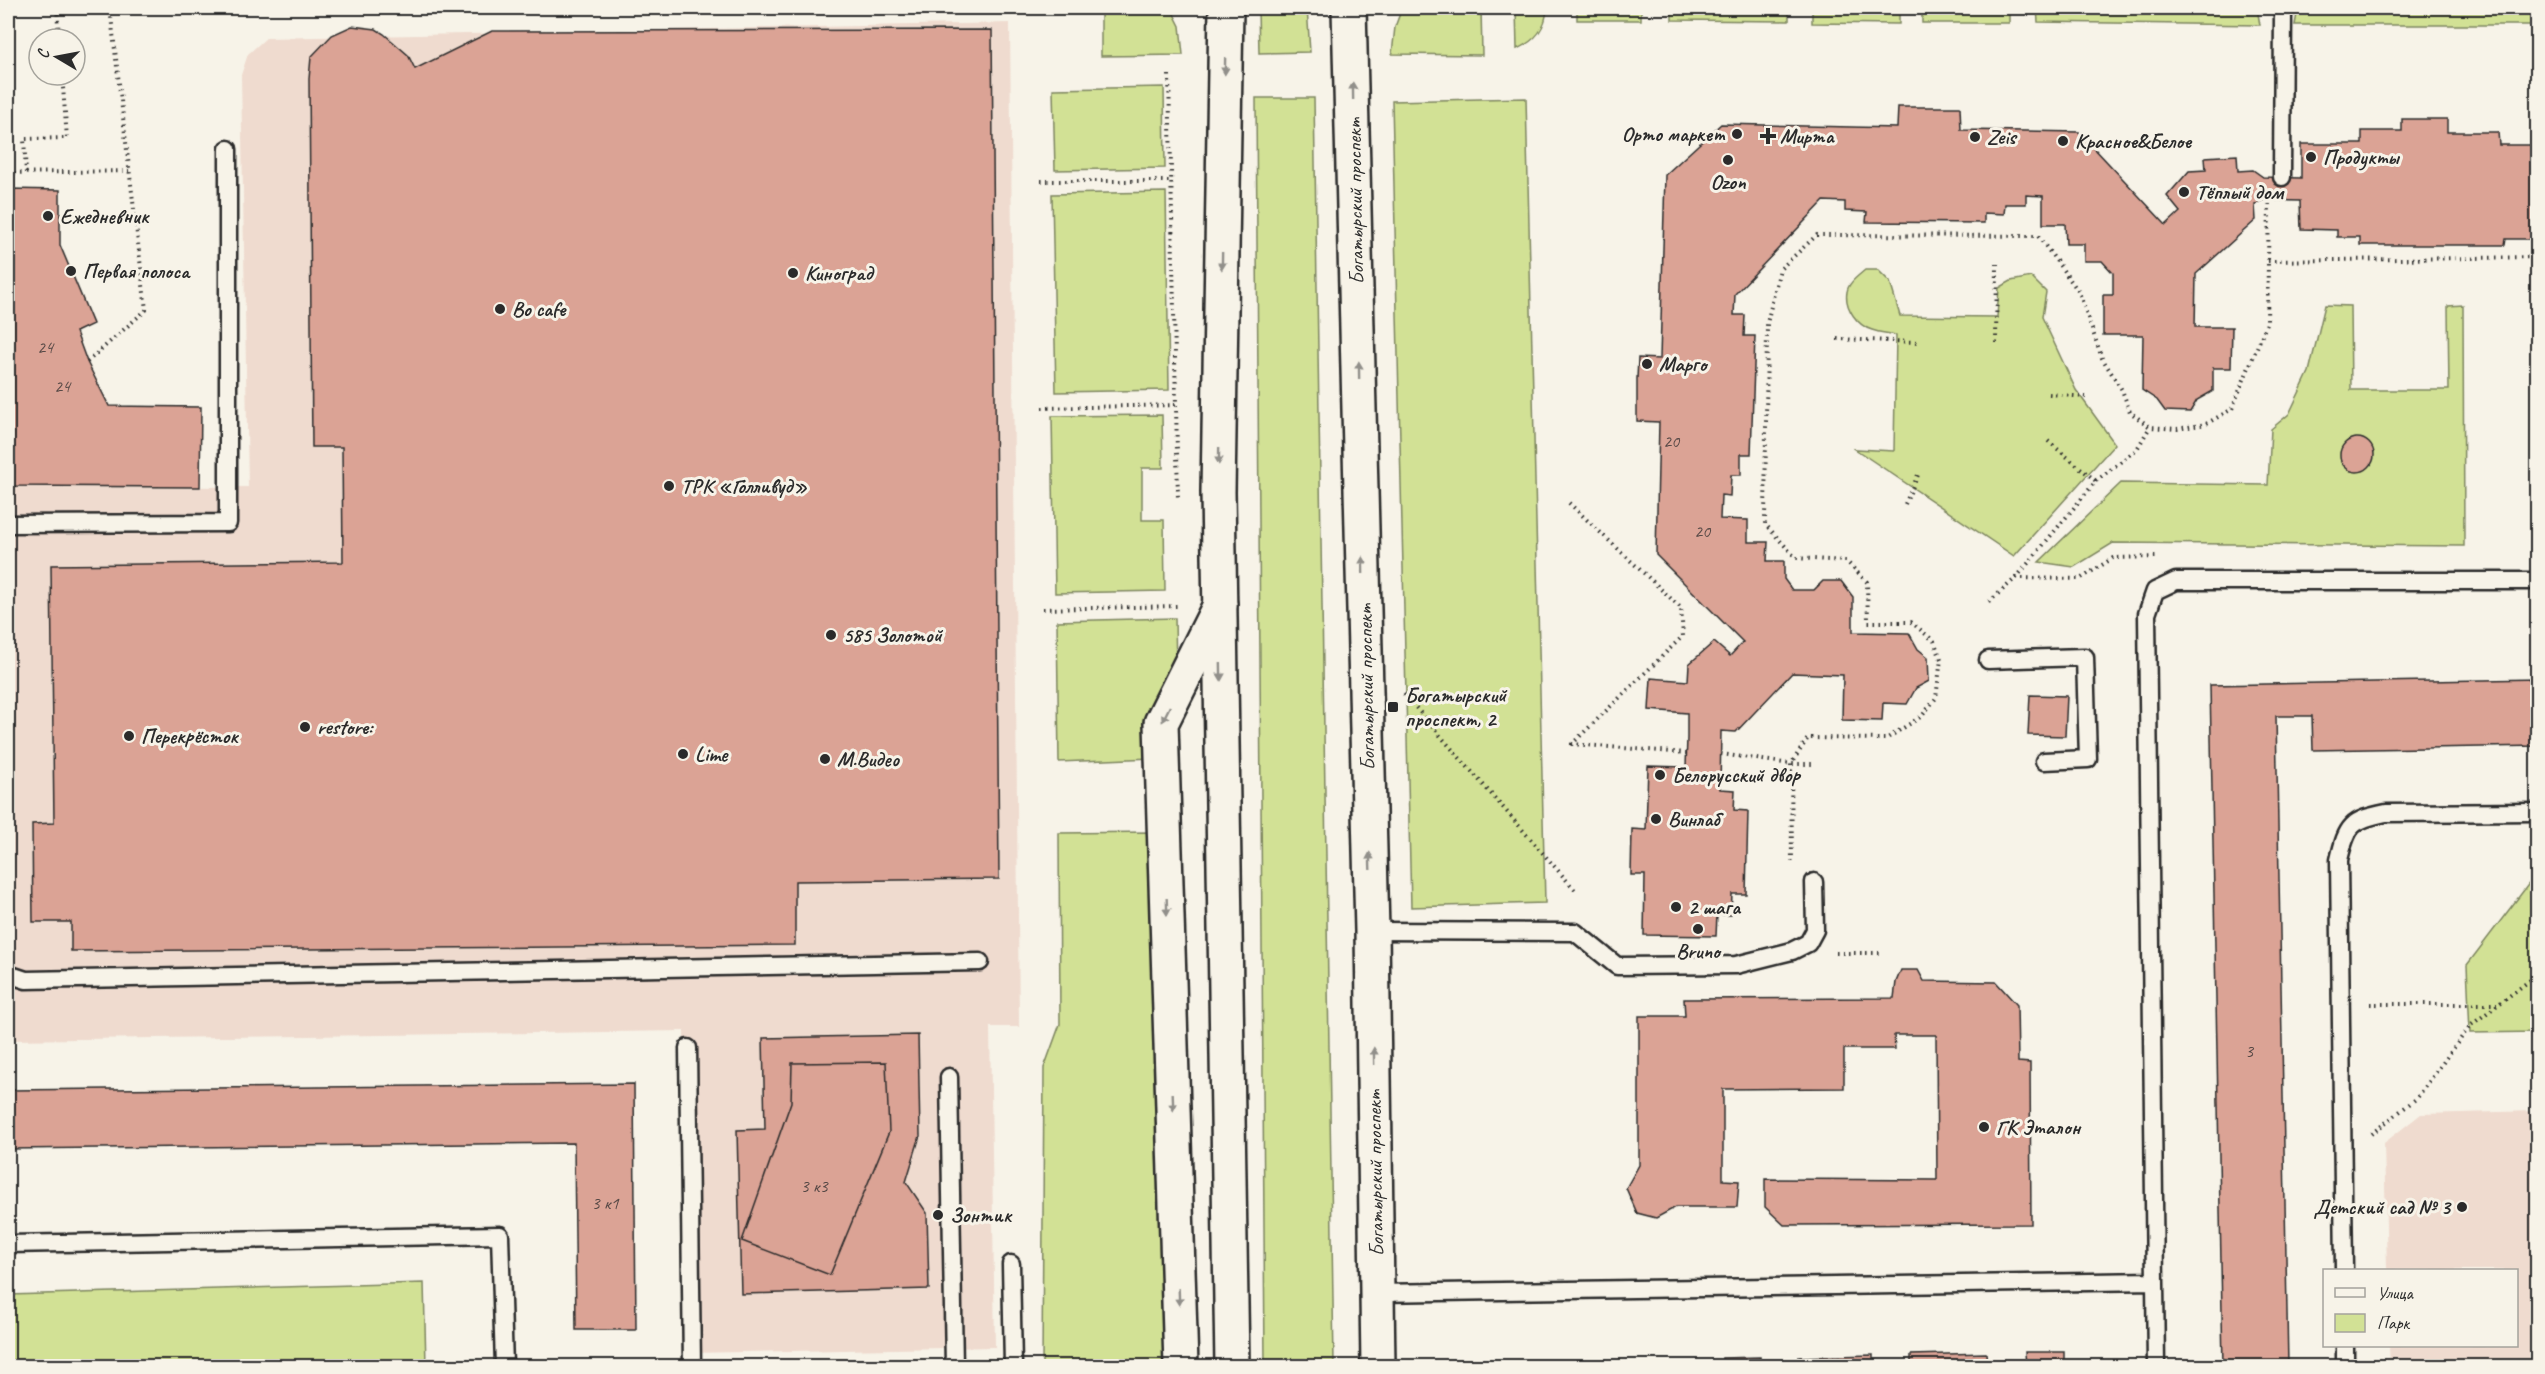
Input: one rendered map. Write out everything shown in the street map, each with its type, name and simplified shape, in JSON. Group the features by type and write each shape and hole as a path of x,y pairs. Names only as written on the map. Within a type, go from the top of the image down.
{"main road":[{"path":"1226,8 1218,492 1232,1366"},
{"name":"Богатырский проспект","path":"1349,8 1372,931 1378,1366"},
{"path":"1181,1366 1161,723 1220,605"}],"lane":[{"path":"2282,177 2283,8"},
{"path":"8,524 228,524 228,148"},
{"path":"2156,1366 2147,614 2155,591 2176,581 2538,580"},
{"path":"1989,660 2085,657 2088,759 2044,761"},
{"path":"2344,1269 2339,860 2345,835 2362,818 2386,813 2538,812"},
{"path":"1372,931 1575,932 1617,966 1736,965 1792,951 1809,943 1815,930 1814,882"},
{"path":"8,974 26,980 980,962"},
{"path":"688,1048 692,1366"},
{"path":"949,1077 954,1366"},
{"path":"8,1244 500,1235 504,1366"},
{"path":"1011,1264 1012,1366"},
{"path":"1377,1293 2156,1281"},
{"path":"2345,1347 2345,1366"}],"path":[{"path":"57,8 58,27"},
{"path":"87,362 146,310 110,8"},
{"path":"1170,75 1178,511"},
{"path":"26,173 24,139 67,138 63,87"},
{"path":"8,173 129,171"},
{"path":"1041,181 1172,181"},
{"path":"1792,871 1791,764 1808,738 1886,739 1922,716 1936,698 1941,659 1934,641 1911,621 1868,622 1867,582 1846,561 1796,558 1765,524 1767,323 1780,269 1817,235 2038,236 2079,292 2102,358 2122,390 2130,412 2150,427 2177,429 2206,424 2232,409 2267,323 2269,200"},
{"path":"2268,261 2538,257"},
{"path":"1996,343 1997,264"},
{"path":"1837,339 1919,342"},
{"path":"2049,394 2086,397"},
{"path":"1042,408 1176,405"},
{"path":"1989,602 2016,578 2096,481 2137,448 2150,427"},
{"path":"2048,441 2096,481"},
{"path":"1905,504 1918,476"},
{"path":"1569,503 1681,608 1683,636 1572,744 1686,753"},
{"path":"1043,609 1180,606 1180,594"},
{"path":"1400,690 1575,890"},
{"path":"1721,754 1791,764 1813,764"},
{"path":"2344,1156 2418,1098 2470,1026 2538,974"},
{"path":"2342,1004 2498,1004"}],"shaded area":[{"name":"ТРК «Голливуд»","path":"1010,23 1019,1027 990,1027 995,1347 688,1353 684,1031 8,1040 8,486 248,487 241,75 248,54 266,38"},
{"name":"Детский сад № 3","path":"2537,1111 2537,1366 2390,1366 2389,1347 2518,1347 2518,1269 2387,1269 2384,1143 2421,1114"}],"green space":[{"path":"1101,8 1171,8 1180,26 1183,55 1101,56"},
{"path":"1258,8 1307,8 1310,52 1259,53"},
{"path":"1402,8 1481,8 1482,55 1392,54 1395,27"},
{"path":"1516,8 1547,8 1542,28 1534,38 1517,49"},
{"path":"1577,8 1641,8 1641,20 1577,20"},
{"path":"1672,8 1789,8 1789,21 1672,20"},
{"path":"1812,8 1899,8 1899,24 1812,23"},
{"path":"1922,8 2009,8 2009,23 1922,23"},
{"path":"2037,8 2257,8 2260,25 2038,22"},
{"path":"2298,8 2537,8 2537,25 2295,25"},
{"path":"1164,87 1165,168 1055,170 1053,89"},
{"path":"1256,98 1314,98 1334,1364 1265,1365"},
{"path":"1526,98 1545,903 1411,907 1392,101"},
{"path":"1166,192 1169,390 1056,392 1052,194"},
{"path":"1865,270 1878,270 1890,282 1900,316 1997,317 1999,288 2011,281 2031,277 2046,292 2042,317 2076,390 2115,444 2014,556 1855,449 1894,451 1896,335 1875,331 1862,325 1853,316 1847,298 1849,286"},
{"path":"2325,305 2350,306 2351,390 2449,390 2448,306 2463,305 2464,546 2113,543 2074,567 2039,562 2121,483 2268,485 2271,429 2289,414 2309,372"},
{"path":"1162,415 1163,468 1142,468 1142,520 1164,520 1165,591 1055,593 1052,416"},
{"path":"1175,618 1176,673 1152,758 1059,762 1057,621"},
{"path":"1154,832 1166,1366 1042,1366 1044,1068 1060,1024 1059,833"},
{"path":"2537,873 2537,1032 2470,1033 2467,965"},
{"path":"424,1283 426,1366 8,1366 8,1295"}],"building":[{"name":"ТРК «Голливуд»","path":"352,26 376,29 384,34 408,55 415,69 492,31 992,30 999,879 795,881 795,945 71,951 71,922 33,922 32,824 54,823 51,565 343,562 342,447 312,447 309,79 311,57 332,35"},
{"path":"1898,107 1960,107 1961,130 2079,132 2166,225 2180,212 2167,196 2189,171 2206,170 2205,157 2237,155 2238,171 2253,170 2263,177 2301,178 2301,144 2362,144 2362,131 2402,131 2402,119 2447,119 2447,132 2498,132 2499,145 2538,145 2538,231 2531,231 2531,239 2506,239 2505,245 2360,245 2360,237 2337,237 2337,230 2301,229 2300,201 2263,200 2255,205 2256,220 2196,274 2195,327 2232,327 2231,368 2213,368 2213,391 2197,400 2190,412 2165,411 2157,400 2142,390 2143,335 2103,335 2103,295 2113,295 2113,273 2102,261 2084,261 2084,244 2066,244 2065,224 2043,224 2043,196 2026,195 2026,204 2005,204 2004,214 1984,213 1984,223 1866,222 1867,212 1845,211 1845,202 1824,201 1735,294 1734,315 1745,315 1744,336 1755,336 1751,454 1741,454 1741,475 1731,475 1730,496 1721,495 1720,519 1748,520 1748,542 1768,542 1767,561 1784,561 1784,579 1792,590 1814,590 1823,581 1841,581 1853,597 1853,632 1909,633 1918,649 1928,657 1929,681 1916,688 1907,704 1883,703 1882,721 1842,720 1843,675 1792,673 1736,732 1721,731 1720,789 1735,790 1734,810 1748,811 1746,894 1732,894 1731,915 1717,915 1716,936 1644,935 1645,875 1631,875 1632,829 1646,830 1648,766 1686,767 1687,738 1687,713 1649,710 1651,678 1688,681 1689,664 1714,642 1730,656 1743,642 1656,555 1659,422 1637,421 1637,379 1638,358 1660,359 1665,175 1721,124 1897,128"},
{"path":"8,189 60,190 60,245 93,324 76,332 87,362 109,406 201,407 200,487 8,486"},
{"path":"2357,438 2369,443 2374,455 2369,467 2357,472 2345,467 2340,455 2345,443"},
{"path":"2538,679 2538,746 2313,750 2312,716 2276,716 2288,1366 2223,1366 2210,685"},
{"path":"2030,695 2067,696 2065,736 2028,735"},
{"name":"ГК Эталон","path":"1901,970 1918,970 1924,981 1996,982 2017,1005 2018,1062 2030,1063 2031,1224 1784,1225 1765,1207 1765,1179 1937,1180 1936,1035 1894,1035 1895,1049 1844,1049 1844,1088 1723,1089 1723,1180 1739,1181 1737,1207 1676,1207 1656,1218 1637,1213 1626,1188 1639,1165 1639,1016 1685,1016 1684,999 1894,998 1896,982"},
{"path":"918,1035 920,1136 906,1182 927,1213 929,1289 741,1294 737,1130 765,1129 763,1038"},
{"path":"886,1062 889,1132 830,1275 742,1241 791,1102 792,1063"},
{"path":"634,1084 636,1330 576,1330 574,1143 8,1149 8,1090"},
{"path":"2025,1352 2064,1352 2064,1366 2026,1366"},
{"path":"1986,1353 1987,1366 1911,1366 1911,1355"},
{"path":"1873,1355 1873,1366 1799,1366 1799,1357"},
{"path":"1760,1357 1760,1366 1722,1366 1722,1358"}],"place":[{"name":"Орто маркет","path":"1737,134"},
{"name":"Мирта","path":"1768,136"},
{"name":"Zeis","path":"1975,137"},
{"name":"Красное&Белое","path":"2063,141"},
{"name":"Продукты","path":"2311,157"},
{"name":"Ozon","path":"1728,160"},
{"name":"Тёплый дом","path":"2184,192"},
{"name":"Ежедневник","path":"48,216"},
{"name":"Первая полоса","path":"71,271"},
{"name":"Киноград","path":"793,273"},
{"name":"Bo cafe","path":"500,309"},
{"name":"Марго","path":"1647,364"},
{"name":"ТРК «Голливуд»","path":"669,486"},
{"name":"585 Золотой","path":"831,635"},
{"name":"Богатырский проспект, 2","path":"1393,707"},
{"name":"restore:","path":"305,727"},
{"name":"Перекрёсток","path":"129,736"},
{"name":"Lime","path":"683,754"},
{"name":"М.Видео","path":"825,759"},
{"name":"Белорусский двор","path":"1660,775"},
{"name":"Винлаб","path":"1656,819"},
{"name":"2 шага","path":"1676,907"},
{"name":"Bruno","path":"1698,929"},
{"name":"ГК Эталон","path":"1984,1127"},
{"name":"Детский сад № 3","path":"2462,1207"},
{"name":"Зонтик","path":"938,1215"}]}
